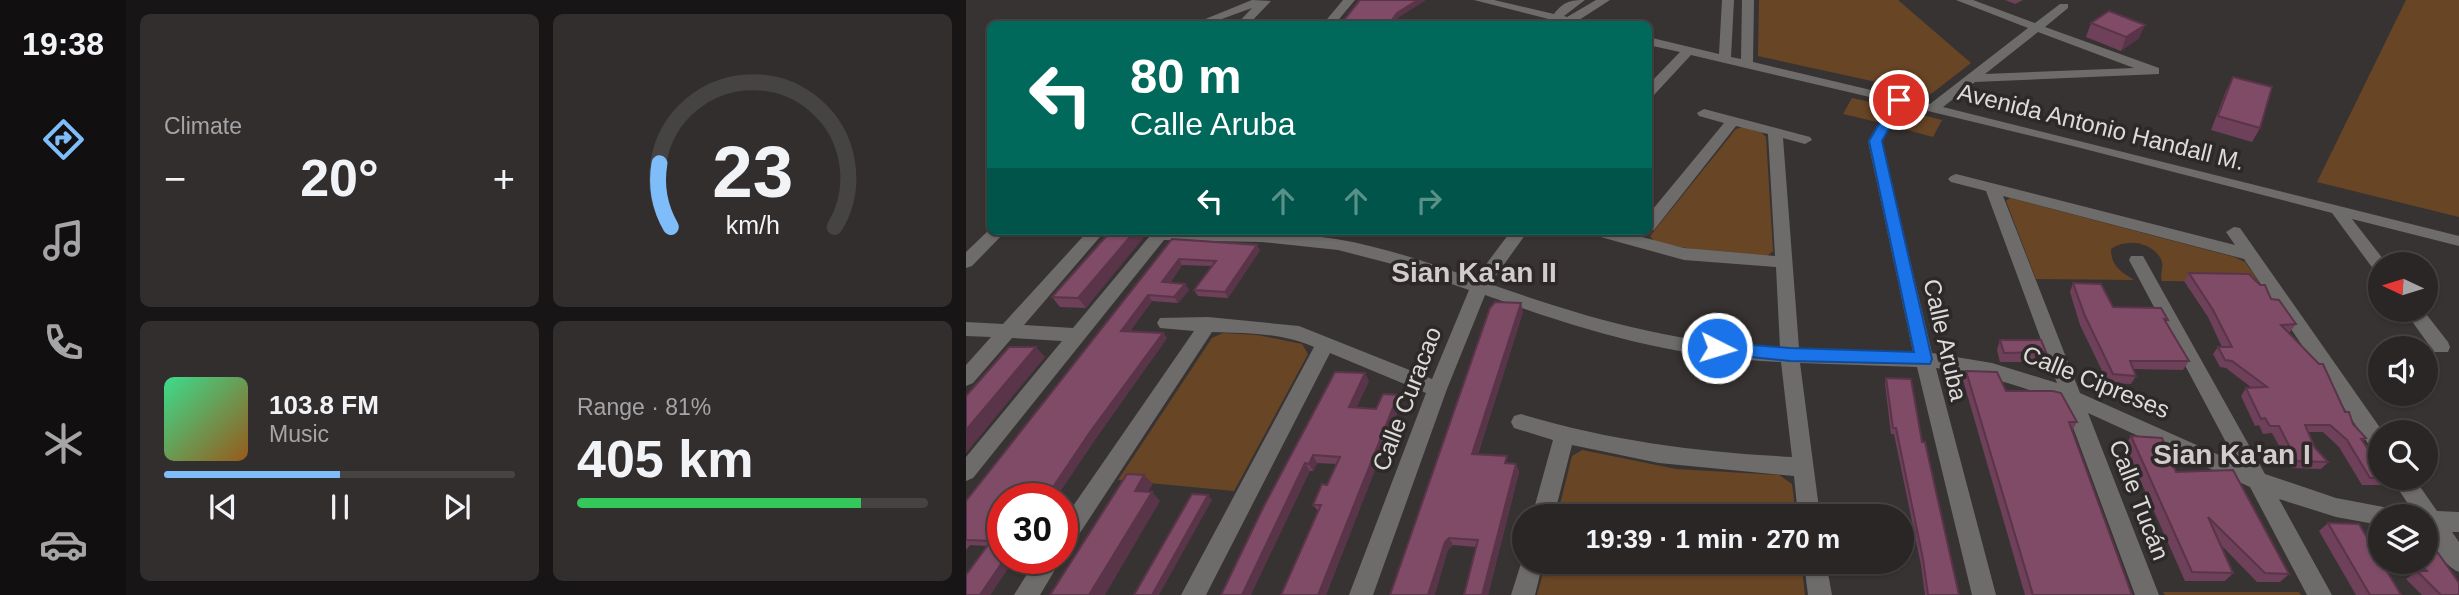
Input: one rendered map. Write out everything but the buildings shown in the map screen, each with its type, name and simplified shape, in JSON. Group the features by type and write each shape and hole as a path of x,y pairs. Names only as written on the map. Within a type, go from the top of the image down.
{"street":[{"path":"1207,21 1264,0"},
{"path":"1246,21 1264,0"},
{"path":"1332,21 1349,0"},
{"path":"1480,0 1569,21 1604,0"},
{"path":"1569,21 1564,8 1579,0"},
{"path":"1725,59 1728,0"},
{"path":"1747,64 1748,0"},
{"path":"1962,0 2154,71 1971,78"},
{"path":"1933,108 2064,6"},
{"name":"Avenida Antonio Handall M.","path":"1652,42 1933,108 2457,242"},
{"path":"1652,89 1688,51"},
{"name":"Calle Aruba","path":"1899,100 1875,141 1924,359 1984,595"},
{"path":"1704,113 1805,140"},
{"path":"1652,221 1733,121"},
{"path":"1774,132 1790,355 1807,504"},
{"path":"1956,179 2250,255"},
{"name":"Calle Tucán","path":"1992,188 2147,595"},
{"path":"2339,212 2369,252"},
{"path":"2234,232 2368,427"},
{"path":"966,262 994,235"},
{"path":"966,378 1093,235"},
{"path":"966,471 1159,235"},
{"name":"Calle Cipreses","path":"1214,235 1268,237 1360,250 1480,285 1566,316 1669,344 1790,355 1924,359 1991,369 2071,396 2257,480 2350,513 2368,514"},
{"name":"Calle Curacao","path":"1361,595 1437,389 1480,285 1517,235"},
{"path":"1640,237 1712,258 1784,262"},
{"path":"2137,260 2320,595"},
{"path":"2422,322 2441,347"},
{"path":"1166,323 1208,324 1299,333 1437,389"},
{"path":"1078,517 1208,324"},
{"path":"966,329 1076,335"},
{"path":"1193,595 1325,344"},
{"path":"1521,422 1564,436 1674,458 1802,467"},
{"path":"1546,504 1564,436"},
{"path":"2438,521 2459,522"},
{"path":"2438,533 2459,561"},
{"path":"1026,595 1040,574"},
{"path":"1523,595 1529,574"},
{"path":"1816,574 1819,595"}],"shaded area":[{"path":"1759,0 1898,0 1971,63 1931,94 1758,56"},
{"path":"2406,0 2459,0 2459,217 2317,182"},
{"path":"1852,98 1879,104 1884,109 1877,122 1843,114"},
{"path":"1910,112 1942,120 1933,137 1896,127 1903,114"},
{"path":"1743,127 1761,132 1766,137 1773,251 1767,256 1702,251 1655,242 1650,236 1736,129"},
{"path":"2010,198 2234,257 2245,262 2259,282 2162,281 2162,262 2157,253 2145,245 2131,243 2111,249 2111,255 2118,268 2134,280 2036,279 2006,201"},
{"path":"1223,333 1257,335 1302,344 1308,354 1234,491 1118,480 1212,338"},
{"path":"1582,450 1676,469 1779,475 1792,484 1794,504 1560,504 1572,456"},
{"path":"1543,574 1802,574 1805,595 1537,595"},
{"path":"2163,592 2299,592 2301,595 2165,595"}],"district":[{"name":"Sian Ka'an II","path":"1474,272"},
{"name":"Sian Ka'an I","path":"2232,454"}],"route":[{"path":"1717,348 1790,355 1924,359 1875,141 1899,100"}]}
